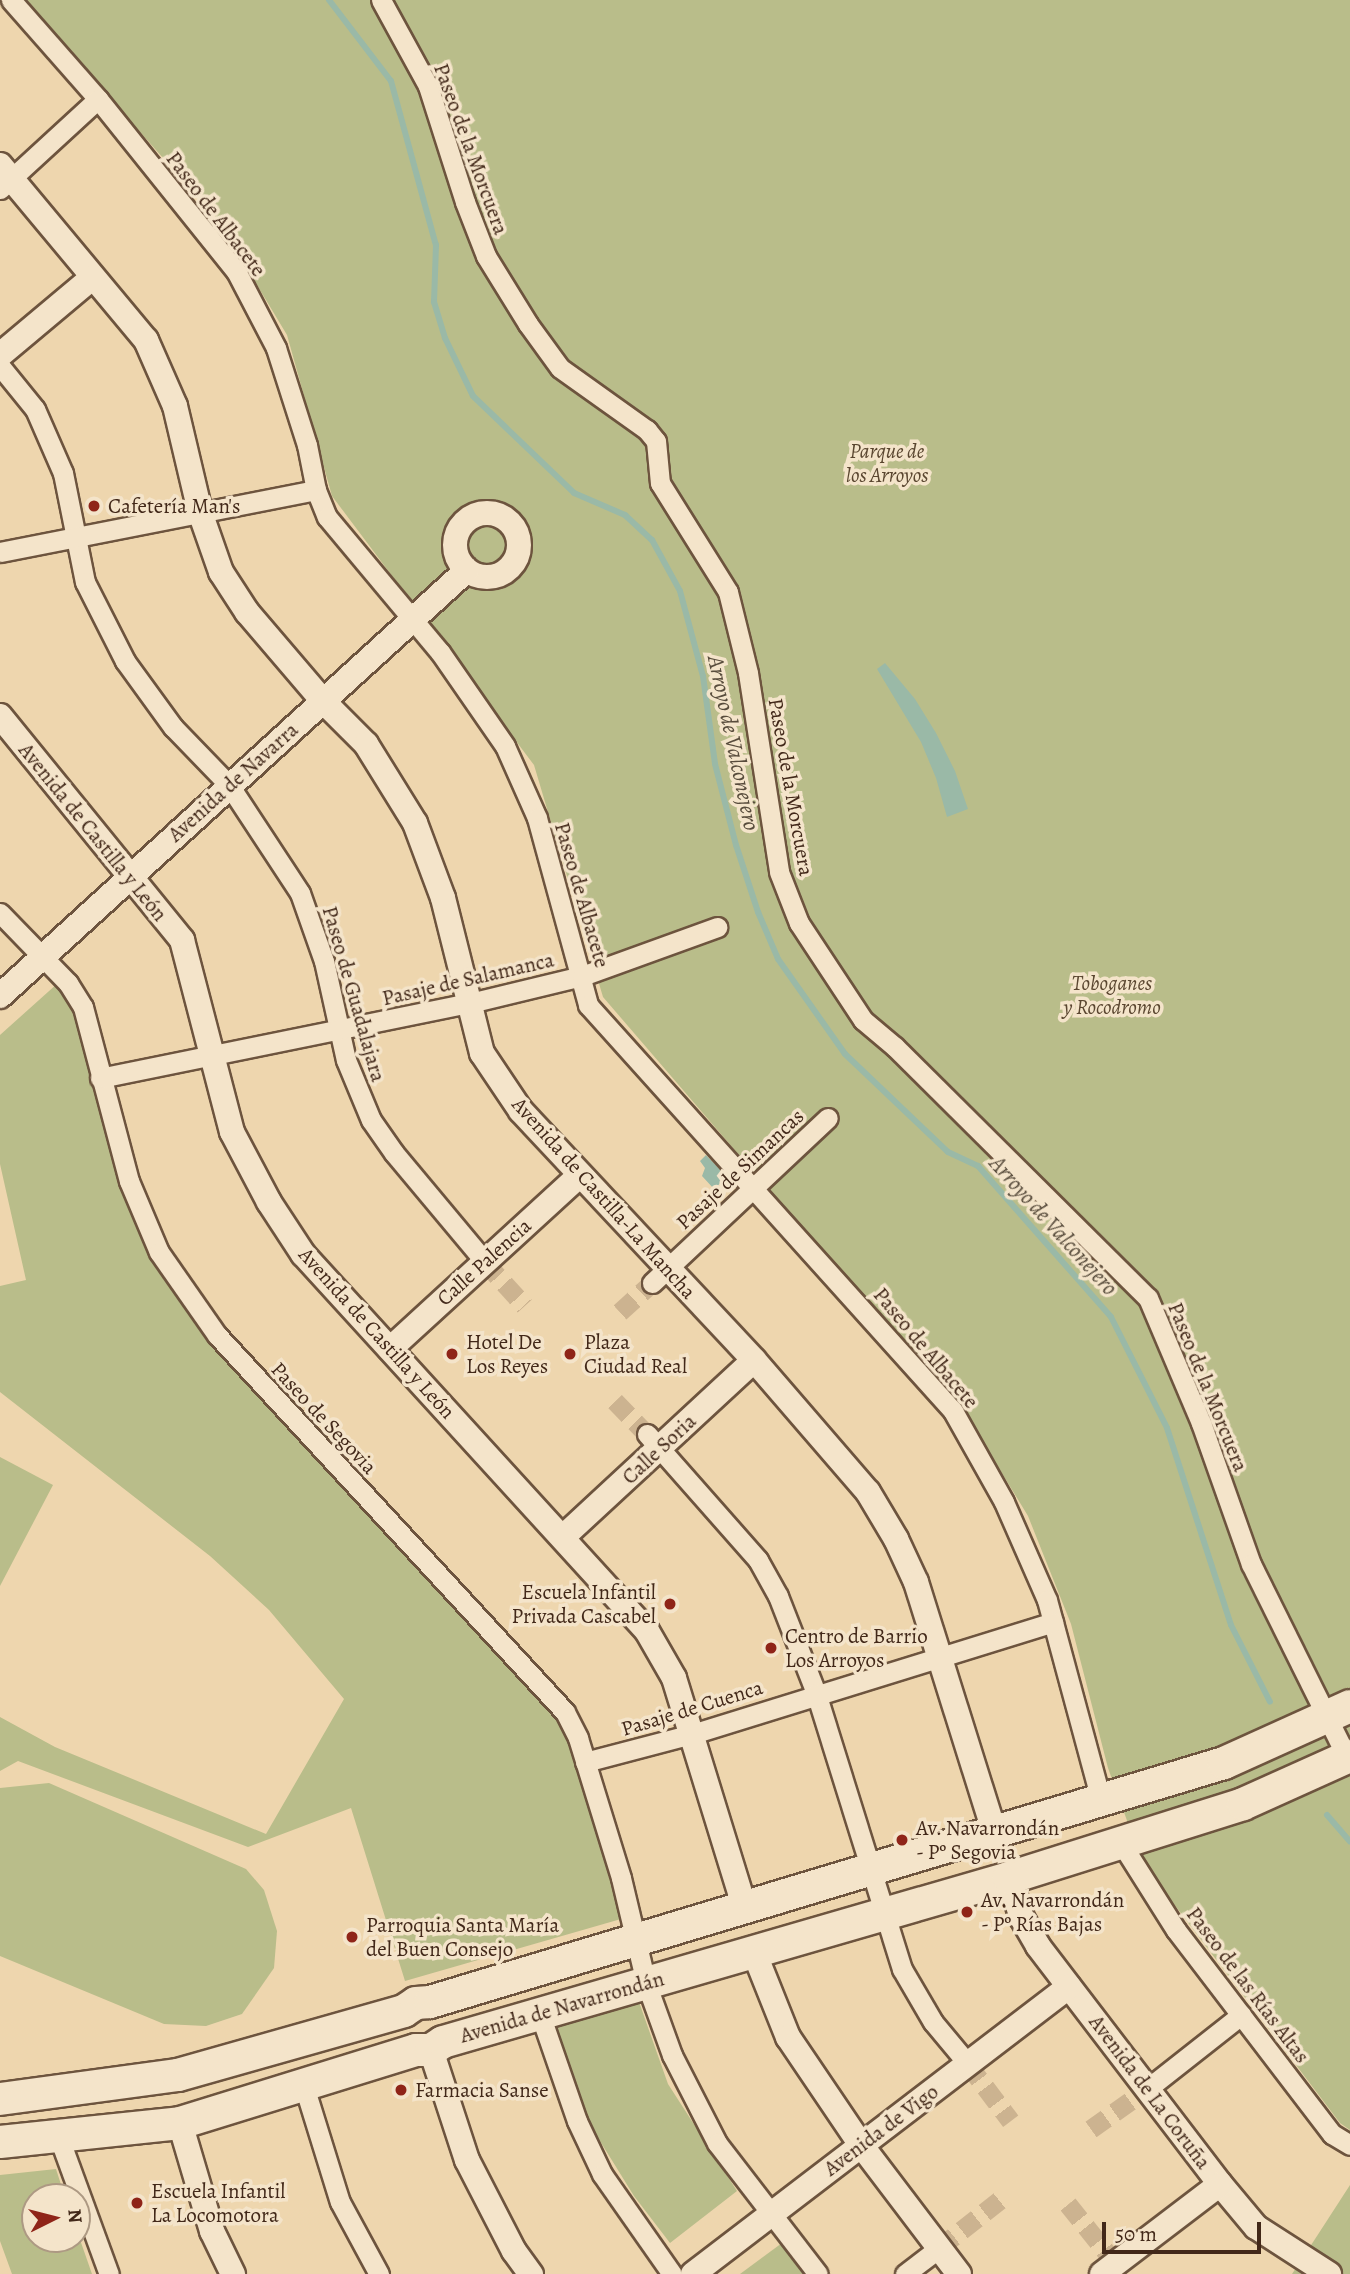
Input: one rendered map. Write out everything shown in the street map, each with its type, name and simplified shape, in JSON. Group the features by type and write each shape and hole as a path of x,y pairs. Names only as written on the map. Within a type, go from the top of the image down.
{"street":[{"name":"Paseo de Albacete","path":"10,0 98,99 236,271 276,348 307,444 316,490 327,517 410,620 440,652 505,746 537,818 588,1005 953,1411 1004,1502 1047,1600 1101,1800"},
{"name":"Paseo de la Morcuera","path":"381,0 428,86 465,202 486,256 528,324 560,368 647,429 656,441 660,483 728,592 750,685 779,872 799,923 863,1020 895,1047 1148,1298 1200,1423 1251,1564 1339,1712 1349,1759"},
{"path":"4,178 98,99"},
{"name":"Avenida de Castilla-La Mancha","path":"4,178 146,340 175,406 200,512 221,572 240,602 323,701 366,744 415,823 443,898 482,1053 521,1111 579,1175 659,1275 754,1360 868,1492 896,1539 916,1582 993,1831"},
{"path":"0,355 93,277"},
{"name":"Paseo de Guadalajara","path":"0,366 35,409 63,473 85,582 125,661 173,727 229,785 300,893 324,961 346,1060 371,1120 394,1153 485,1262"},
{"path":"0,552 316,490"},
{"name":"Avenida de Navarra","path":"0,996 467,570"},
{"name":"Avenida de Castilla y León","path":"0,716 182,940 232,1132 269,1202 303,1254 647,1631 674,1678 745,1907"},
{"name":"Paseo de Segovia","path":"0,913 68,983 83,1007 129,1181 159,1252 218,1335 565,1712 585,1762 621,1878 659,2025 684,2083 718,2143 818,2274"},
{"name":"Pasaje de Salamanca","path":"100,1077 340,1031 582,976 717,928"},
{"name":"Pasaje de Simancas","path":"659,1275 828,1118"},
{"name":"Calle Palencia","path":"390,1349 579,1175"},
{"name":"Calle Soria","path":"564,1537 653,1441 754,1360"},
{"path":"653,1441 758,1560 778,1596 816,1693 902,1969 933,2022 968,2064"},
{"name":"Pasaje de Cuenca","path":"585,1762 692,1734 816,1693 941,1659 1053,1622"},
{"name":"Avenida de Navarrondán","path":"0,2099 167,2077 417,2007 1224,1763 1339,1712"},
{"name":"Avenida de Navarrondán","path":"0,2142 179,2121 304,2086 1121,1843 1244,1804 1349,1759"},
{"path":"993,1831 986,1859 1008,1878"},
{"name":"Paseo de las Rías Altas","path":"1121,1843 1176,1930 1332,2134 1350,2145"},
{"name":"Avenida de La Coruña","path":"1008,1878 1023,1918 1038,1947 1220,2184 1256,2227 1329,2274"},
{"path":"745,1907 736,1932 757,1951 788,2037 861,2145 960,2274"},
{"name":"Avenida de Vigo","path":"693,2274 1069,1987"},
{"path":"417,2007 406,2032 430,2047 467,2160 514,2250 531,2274"},
{"path":"540,2014 577,2121 602,2174 673,2274"},
{"path":"1147,2089 1241,2015"},
{"path":"167,2077 157,2101 179,2121 212,2231 233,2274"},
{"path":"304,2086 340,2202 379,2274"},
{"path":"58,2136 109,2274"},
{"path":"1114,2270 1220,2184"},
{"path":"905,2274 939,2248"}],"green space":[{"name":"Parque de los Arroyos","path":"23,0 1350,0 1350,2130 1340,2123 1142,1862 1108,1768 1071,1624 1028,1516 959,1403 751,1169 603,997 534,765 332,496 287,335 218,220"},
{"path":"58,983 78,1010 122,1188 149,1250 565,1723 621,1919 405,1981 351,1808 248,1847 18,1761 0,1771 0,1717 55,1747 266,1834 344,1699 269,1610 210,1556 0,1392 0,1286 26,1280 0,1164 0,1035"},
{"path":"0,1457 53,1485 0,1586"},
{"path":"49,1783 246,1869 264,1890 277,1931 274,1968 242,2014 206,2026 164,2024 0,1956 0,1788"},
{"path":"639,2002 668,2084 737,2191 670,2243 634,2196 587,2120 556,2027"},
{"path":"56,2169 60,2183 21,2183 21,2253 85,2253 92,2274 12,2274 0,2241 0,2175"},
{"path":"1350,2185 1350,2274 1292,2274 1317,2236"},
{"path":"782,2243 806,2274 740,2274"}],"shaded area":[{"path":"885,663 915,699 936,733 955,771 968,809 947,817 936,778 921,742 877,669"},
{"path":"706,1155 727,1177 714,1189 702,1176 705,1168 700,1161"}],"waterway":[{"name":"Arroyo de Valconejero","path":"329,0 391,81 436,245 434,302 445,338 473,396 574,493 625,515 652,540 680,591 703,676 715,764 736,845 758,912 778,959 845,1054 948,1152 978,1166 1111,1317 1167,1428 1231,1625 1270,1702"},
{"name":"Arroyo de Valconejero","path":"1327,1815 1350,1841"}],"tunnel":[{"path":"485,1262 525,1306"},
{"path":"620,1312 652,1283"},
{"path":"615,1401 647,1434"},
{"path":"968,2064 1011,2121"},
{"path":"1091,2129 1147,2089"},
{"path":"939,2248 1000,2200"},
{"path":"1068,2204 1116,2264"}],"place":[{"name":"Cafetería Man's","path":"94,506"},
{"name":"Hotel De Los Reyes","path":"452,1354"},
{"name":"Plaza Ciudad Real","path":"570,1354"},
{"name":"Escuela Infantil Privada Cascabel","path":"670,1604"},
{"name":"Centro de Barrio Los Arroyos","path":"771,1648"},
{"name":"Av. Navarrondán - Pº Segovia","path":"902,1840"},
{"name":"Av. Navarrondán - Pº Rías Bajas","path":"967,1912"},
{"name":"Parroquia Santa María del Buen Consejo","path":"352,1937"},
{"name":"Farmacia Sanse","path":"401,2090"},
{"name":"Escuela Infantil La Locomotora","path":"137,2203"}],"park label":[{"name":"Toboganes y Rocodromo","path":"1112,995"}]}
